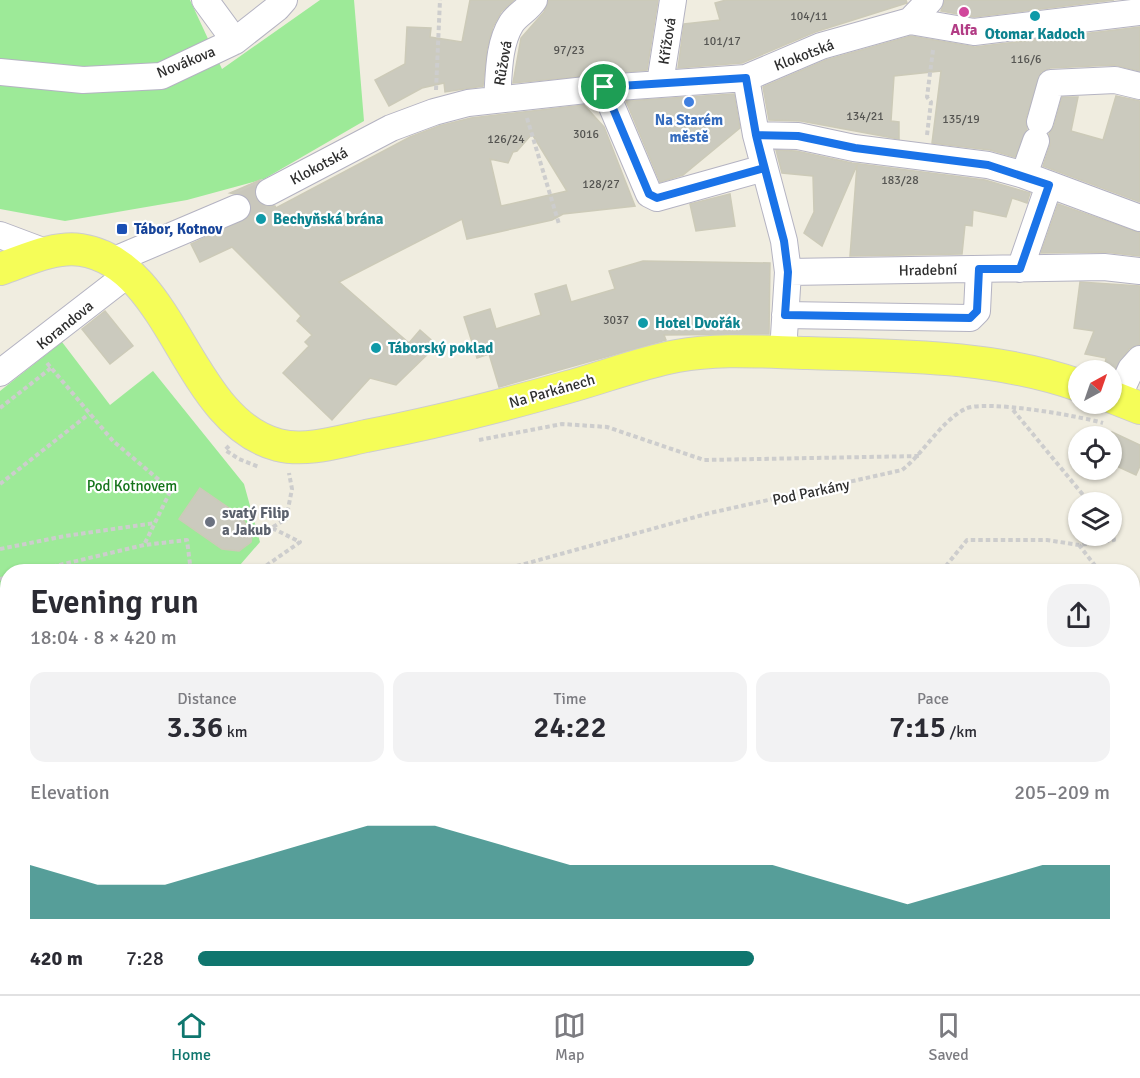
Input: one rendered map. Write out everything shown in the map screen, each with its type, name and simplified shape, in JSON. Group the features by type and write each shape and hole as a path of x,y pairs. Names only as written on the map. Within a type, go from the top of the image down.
{"main road":[{"path":"0,269 48,254 81,250 119,268"},
{"name":"Na Parkánech","path":"119,268 155,305 221,408 244,430 279,445 310,447 420,426 677,356 729,351 960,360 1004,367 1068,383"}],"street":[{"path":"205,0 235,41"},
{"name":"Novákova","path":"0,72 83,80 161,76 235,41 284,0"},
{"name":"Růžová","path":"509,98 501,56 511,23 528,9 534,0"},
{"name":"Křížová","path":"660,83 673,0"},
{"path":"910,21 930,0"},
{"name":"Klokotská","path":"269,192 391,128 434,111 468,103 604,87 746,78 821,46 910,21 974,32 1140,12"},
{"path":"746,78 756,135 784,241 788,272 783,352"},
{"path":"1024,176 1052,83 1114,80 1140,86"},
{"path":"604,87 649,194 657,198 764,168"},
{"path":"756,135 798,136 855,148 988,165 1140,218"},
{"path":"1020,269 1049,185"},
{"path":"119,268 237,208"},
{"path":"0,235 48,254"},
{"name":"Hradební","path":"788,272 1104,267 1140,271"},
{"name":"Korandova","path":"0,373 43,358 119,268"},
{"path":"785,315 970,318 977,311 979,269"},
{"path":"1122,395 1131,369 1140,359"}],"path":[{"path":"434,111 440,0"},
{"path":"925,156 933,50"},
{"path":"509,98 559,224"},
{"path":"0,408 43,358 113,441 171,490 144,545"},
{"name":"Pod Parkány","path":"524,564 710,513 902,470 920,456 951,419 966,409 986,404 1013,410 1081,417 1092,414"},
{"path":"1013,410 1081,492"},
{"path":"0,484 90,414"},
{"path":"469,442 562,424 607,427 704,460 920,456"},
{"path":"269,564 300,542 272,528 286,519 292,489 288,473 298,473"},
{"path":"0,549 65,536 155,523"},
{"path":"64,564 144,545 187,540 190,564"},
{"path":"948,564 967,540 1047,540 1068,543"},
{"path":"1080,546 1094,564"}],"green space":[{"path":"0,0 190,0 222,69 320,0 354,0 364,121 264,179 187,200 65,221 0,209"},
{"name":"Pod Kotnovem","path":"62,342 110,405 153,371 244,484 260,542 241,564 0,564 0,391"}],"building":[{"path":"470,0 514,0 501,12 493,27 487,49 483,86 445,92 444,83 422,88 389,106 375,80 405,64 407,27 431,28 430,37 462,42"},
{"path":"549,0 658,0 647,70 513,83 521,38 544,12"},
{"path":"726,0 906,0 907,3 815,32 742,63 678,68 684,24 720,20 715,3"},
{"path":"945,0 1114,0 974,17 941,11"},
{"path":"1140,27 1140,71 1114,65 1050,68 1041,72 1026,118 1027,129 1015,157 990,150 932,143 941,71 894,76 891,121 899,122 899,139 801,121 769,120 763,87 826,60 911,36 975,47"},
{"path":"734,94 740,128 683,175 660,182 626,101"},
{"path":"1116,96 1140,101 1140,202 1043,166 1050,145 1049,134 1054,126 1062,97 1078,97 1071,131 1103,140"},
{"path":"584,105 604,127 635,206 563,214 552,220 467,239 462,219 339,282 409,343 420,330 437,345 396,385 370,378 332,420 283,373 309,346 305,342 312,335 297,321 301,316 232,247 200,262 191,244 249,217 252,210 246,196 230,193 260,180 254,191 256,199 262,205 276,208 410,137 439,126 471,118","holes":["532,134 567,191 501,206 490,159 508,163 513,152 517,151"]},
{"path":"776,150 796,151 852,163 985,180 1030,193 1027,203 1012,198 1006,217 973,210 972,226 965,225 962,254 850,256 857,165 822,246 804,233 814,212 813,176 782,173"},
{"path":"730,194 735,226 696,231 690,204"},
{"path":"1058,204 1140,233 1140,256 1104,252 1041,253"},
{"name":"Hotel Dvořák","path":"643,261 770,263 769,334 664,335 666,340 499,387 489,354 477,358 464,317 490,309 496,329 541,315 535,294 566,285 571,302 615,289 609,271"},
{"path":"1080,282 1140,286 1140,344 1129,349 1122,360 1106,360 1106,358 1085,354 1094,331 1074,328"},
{"path":"105,311 133,346 110,364 82,329"},
{"path":"1122,437 1140,445 1140,466 1136,475 1122,469"},
{"name":"svatý Filip a Jakub","path":"200,488 242,517 252,536 251,542 239,551 222,549 179,519"}],"tunnel":[{"path":"237,208 269,192"}],"place":[{"name":"Alfa","path":"964,12"},
{"name":"Otomar Kadoch","path":"1035,16"},
{"name":"Na Starém městě","path":"689,102"},
{"name":"Bechyňská brána","path":"261,219"},
{"name":"Tábor, Kotnov","path":"122,229"},
{"name":"Hotel Dvořák","path":"643,323"},
{"name":"Táborský poklad","path":"376,348"},
{"name":"svatý Filip a Jakub","path":"210,522"}],"route":[{"path":"604,87 649,194 657,198 764,168 756,135 798,136 879,152 988,165 1049,185 1032,228 1020,269 979,269 978,306 977,311 970,318 785,315 788,272 784,241 756,135 746,78 604,87"}]}
